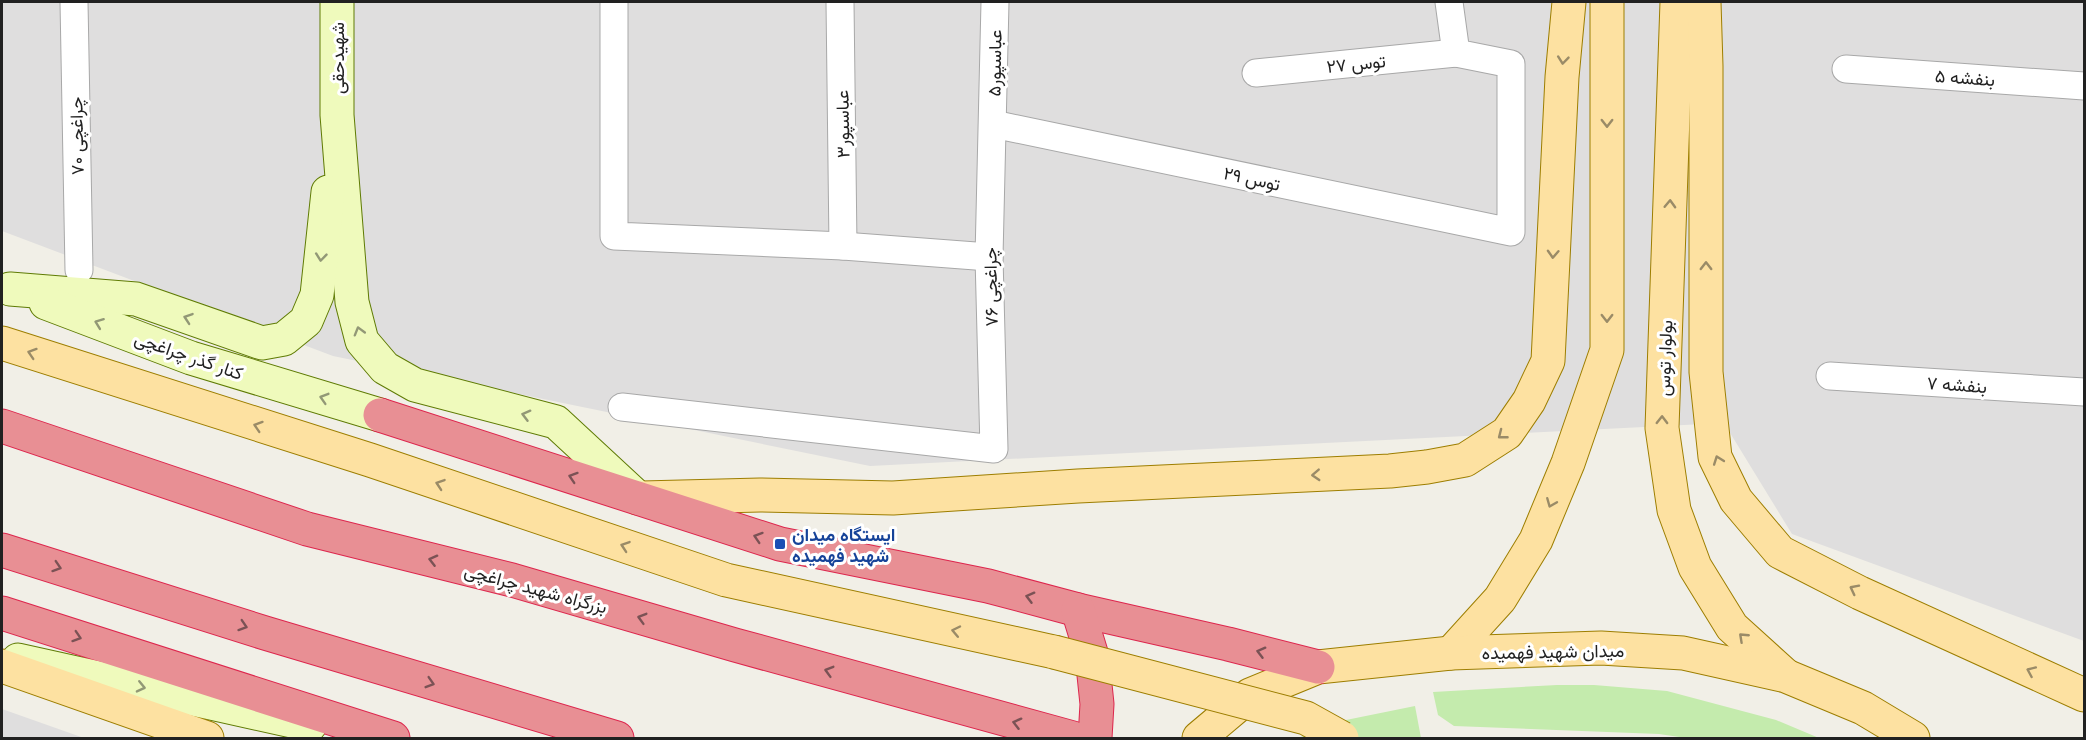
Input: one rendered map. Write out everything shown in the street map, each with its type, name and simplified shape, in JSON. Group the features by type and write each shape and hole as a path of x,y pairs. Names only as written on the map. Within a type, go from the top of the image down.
{"highway":[{"path":"380,415 780,544 988,586 1078,610 1318,667"},
{"name":"بزرگراه شهید چراغچی","path":"2,426 308,529 512,580 735,645 1073,738"},
{"path":"2,550 265,633 617,738"},
{"path":"1078,610 1092,656 1097,704 1095,738"},
{"path":"2,613 393,738"}],"main road":[{"path":"638,498 760,495 893,498 1078,486 1390,471 1465,460 1507,433 1529,401 1548,361 1562,77 1569,2"},
{"path":"1451,653 1500,599 1536,540 1568,463 1607,350 1607,2"},
{"name":"بولوار توس","path":"1677,2 1662,428 1674,510 1695,567 1732,627 1786,676"},
{"path":"1704,2 1706,372 1715,457 1736,500 1780,552 1860,593 2085,695"},
{"path":"2,343 381,464 726,580 1054,652 1306,718 1342,738"},
{"name":"میدان شهید فهمیده","path":"1205,732 1250,694 1318,667 1451,653 1601,648 1683,653 1786,676 1863,708 1913,738"},
{"path":"2,666 207,738"}],"street":[{"name":"چراغچی ۷۰","path":"74,2 79,270"},
{"name":"شهیدحقی","path":"337,2 337,116"},
{"path":"614,2 614,236 843,246 989,257"},
{"name":"عباسپور۳","path":"840,2 843,246"},
{"name":"عباسپور۵","path":"993,124 995,2"},
{"path":"1449,2 1456,53"},
{"name":"توس ۲۷","path":"1256,73 1456,53 1510,64 1511,232"},
{"name":"بنفشه ۵","path":"1846,69 2085,86"},
{"path":"6,287 136,300 262,343 284,339 306,321 317,295 337,116"},
{"path":"337,116 352,302 362,340 385,368 415,385 556,422 638,498"},
{"name":"توس ۲۹","path":"993,124 1511,232"},
{"name":"چراغچی ۷۶","path":"622,407 994,449 989,257 993,124"},
{"name":"کنار گذر چراغچی","path":"6,287 191,358 380,415"},
{"name":"بنفشه ۷","path":"1830,376 2085,393"},
{"path":"2,656 373,738"}],"shaded area":[{"path":"2,2 2084,2 2084,641 1792,534 1724,423 870,466 333,356 2,231"},
{"path":"2,709 84,738 2,738"}],"green space":[{"path":"1594,685 1667,691 1776,720 1819,738 1686,738 1659,734 1454,726 1438,715 1433,692"},
{"path":"1415,706 1421,738 1298,738 1346,720"}],"place":[{"name":"ایستگاه میدان شهید فهمیده","path":"780,544"}]}
